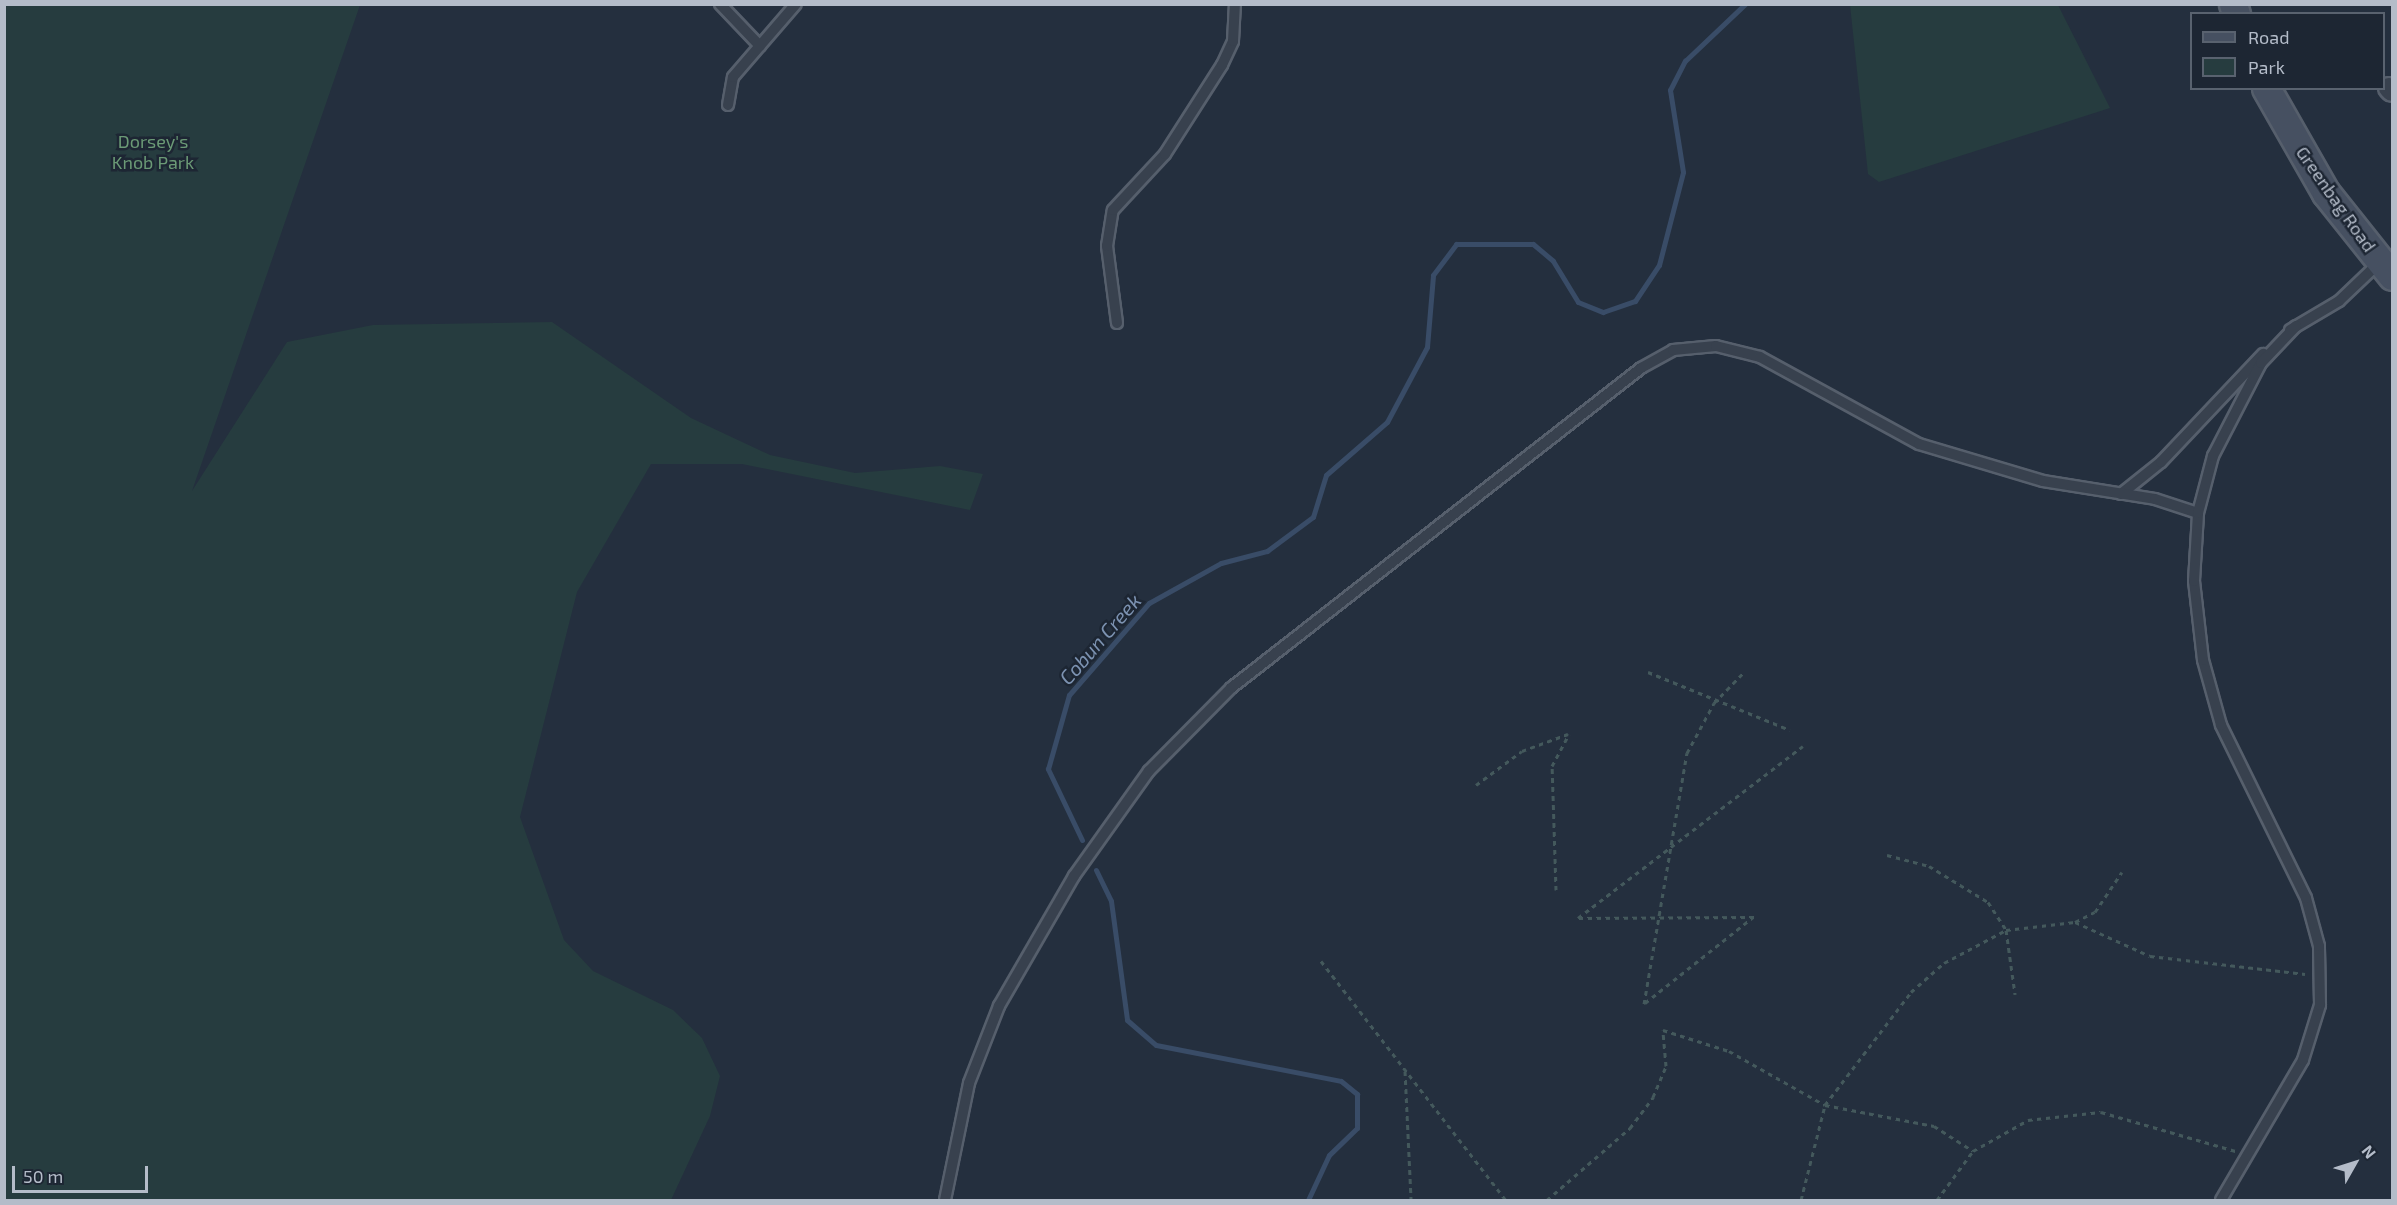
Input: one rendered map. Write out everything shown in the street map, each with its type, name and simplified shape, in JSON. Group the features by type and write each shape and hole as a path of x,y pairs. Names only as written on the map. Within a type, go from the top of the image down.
{"main road":[{"name":"Greenbag Road","path":"2267,90 2326,193 2386,269"}],"lane":[{"path":"720,4 760,46"},
{"path":"728,105 733,77 796,4"},
{"path":"1116,323 1107,246 1113,210 1170,147 1222,65 1233,41 1235,4"},
{"path":"2121,494 2161,462 2219,394 2296,326 2339,301 2386,269"},
{"path":"2221,1200 2302,1060 2320,1005 2319,946 2306,898 2235,756 2203,660 2194,581 2198,513 2235,406 2260,363 2296,326"},
{"path":"945,1200 969,1083 999,1006 1074,876 1149,771 1230,688 1641,368 1673,350 1716,346 1760,357 1919,444 2043,481 2121,494 2198,513"}],"path":[{"path":"1745,671 1714,703 1686,753 1671,847 1659,917 1644,1004 1754,917 1659,917 1578,918 1671,847 1803,746"},
{"path":"1648,672 1714,703 1790,730"},
{"path":"1476,785 1522,751 1569,734 1552,766 1556,890"},
{"path":"1887,855 1929,866 1962,882 1988,902 2006,930 2015,994"},
{"path":"1801,1200 1825,1105 1911,992 1944,963 2006,930 2075,922 2095,912 2122,872"},
{"path":"2075,922 2150,956 2319,976"},
{"path":"1321,961 1506,1200"},
{"path":"1547,1200 1630,1128 1653,1097 1666,1066 1663,1030 1729,1051 1779,1084 1825,1105 1934,1126 1973,1151"},
{"path":"1405,1070 1411,1200"},
{"path":"1937,1200 1973,1151 2028,1120 2101,1112 2248,1155"}],"green space":[{"name":"Dorsey's Knob Park","path":"5,4 360,5 192,491 287,342 373,325 552,322 691,418 770,455 855,473 940,466 983,474 970,510 742,464 651,464 577,592 520,817 564,940 593,971 673,1010 702,1038 720,1076 710,1116 671,1200 5,1200"},
{"path":"1850,5 2058,5 2110,108 1879,182 1868,174"}],"waterway":[{"name":"Cobun Creek","path":"1082,840 1048,769 1069,695 1149,603 1221,563 1267,551 1313,517 1326,475 1387,422 1427,347 1433,275 1456,244 1533,244 1553,261 1578,302 1603,312 1635,301 1659,265 1683,172 1670,90 1685,61 1745,4"},
{"name":"Cobun Creek","path":"1096,870 1111,901 1127,1020 1156,1045 1341,1081 1357,1094 1357,1128 1329,1155 1308,1200"}]}
